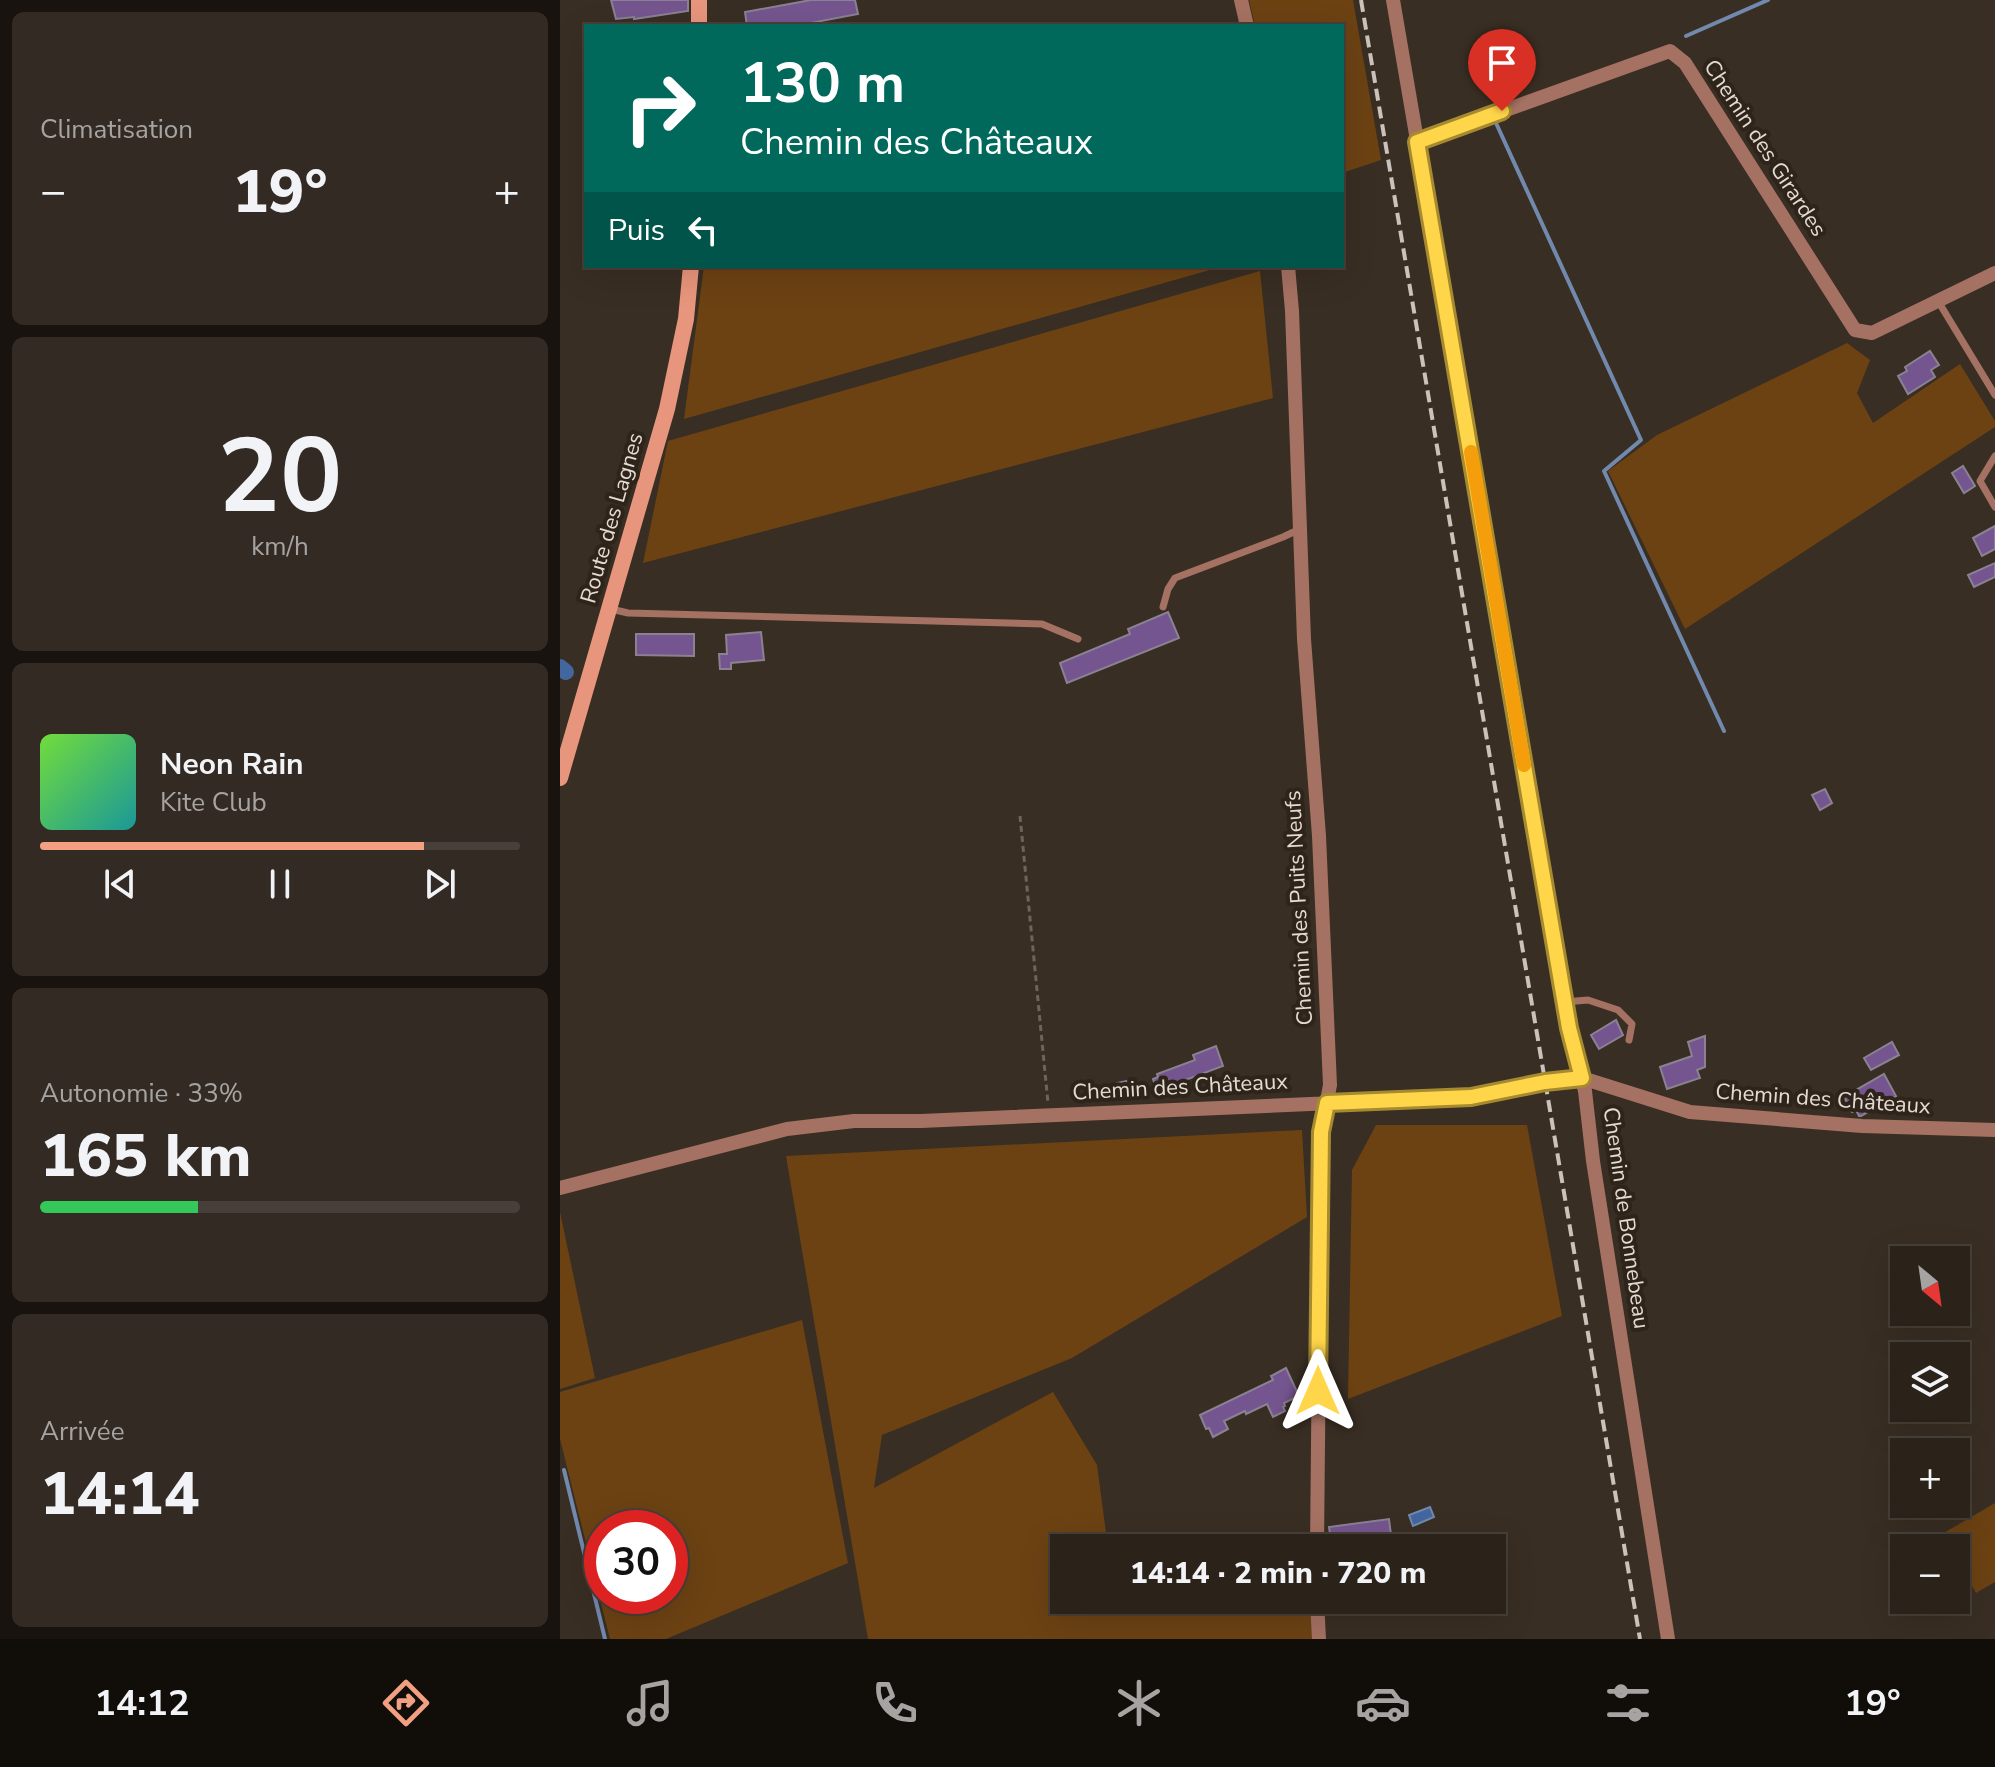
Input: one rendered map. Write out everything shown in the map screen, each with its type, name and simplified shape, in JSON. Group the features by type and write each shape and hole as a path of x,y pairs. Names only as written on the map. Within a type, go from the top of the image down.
{"street":[{"path":"699,0 699,24"},
{"path":"1241,0 1247,24"},
{"name":"Chemin de Bonnebeau","path":"1393,0 1565,1002 1585,1091 1593,1161 1668,1639"},
{"name":"Chemin des Girardes","path":"1417,142 1670,51 1685,63 1855,330 1872,333 1995,273"},
{"name":"Route des Lagnes","path":"560,778 667,409 686,319 691,268"},
{"name":"Chemin des Puits Neufs","path":"1288,268 1304,639 1319,836 1330,1085 1321,1132 1317,1534"},
{"name":"Chemin des Châteaux","path":"560,1188 787,1129 854,1121 921,1121 1471,1097 1582,1078 1690,1112 1862,1126 1995,1130"},
{"path":"1317,1614 1319,1639"}],"lane":[{"path":"1937,300 1995,395"},
{"path":"1995,456 1980,481 1995,507"},
{"path":"1163,607 1175,578 1300,529"},
{"path":"609,609 628,613 1042,624 1078,639"},
{"path":"1565,1002 1588,1000 1618,1010 1632,1024 1629,1040"}],"path":[{"path":"1020,816 1049,1115"}],"shaded area":[{"path":"1249,0 1353,0 1381,160 1344,172 1344,24 1255,24"},
{"path":"704,268 1217,268 684,419"},
{"path":"1260,271 1273,398 643,563 668,441"},
{"path":"1847,343 1870,360 1857,393 1873,423 1960,364 1995,421 1995,427 1685,629 1608,471 1657,435"},
{"path":"1376,1125 1527,1125 1562,1316 1348,1399 1352,1170"},
{"path":"1302,1130 1307,1217 1072,1358 882,1435 874,1488 1053,1392 1097,1465 1106,1534 1050,1534 1050,1614 1314,1614 1317,1639 868,1639 786,1156"},
{"path":"560,1212 595,1378 560,1389"},
{"path":"802,1320 848,1563 666,1639 610,1639 604,1614 688,1614 688,1510 584,1510 584,1535 560,1439 560,1392"},
{"path":"1995,1503 1995,1582 1976,1593 1970,1582 1970,1534 1942,1534"}],"water":[{"path":"1430,1507 1434,1517 1413,1526 1409,1515"}],"building":[{"path":"611,0 688,0 688,11 616,19"},
{"path":"811,0 855,0 858,14 806,24 747,24 745,12"},
{"path":"1930,351 1939,365 1931,370 1935,377 1908,394 1898,376 1907,371 1905,367"},
{"path":"1963,466 1975,486 1964,493 1952,473"},
{"path":"1995,526 1995,549 1982,556 1973,538"},
{"path":"1995,563 1995,577 1974,587 1968,575"},
{"path":"1168,612 1179,638 1067,683 1060,663 1130,634 1128,629"},
{"path":"761,632 764,660 731,663 731,669 720,669 719,654 727,654 726,635"},
{"path":"636,634 694,634 694,656 636,655"},
{"path":"1825,789 1832,803 1820,810 1812,795"},
{"path":"1616,1020 1623,1035 1599,1049 1591,1035"},
{"path":"1705,1036 1705,1067 1697,1070 1700,1078 1667,1089 1660,1067 1692,1056 1688,1042"},
{"path":"1892,1042 1899,1055 1871,1070 1864,1058"},
{"path":"1216,1046 1223,1066 1177,1083 1180,1092 1165,1098 1161,1089 1157,1091 1153,1079 1158,1077 1157,1074 1195,1060 1193,1055"},
{"path":"1884,1074 1896,1096 1861,1116 1856,1110 1852,1112 1844,1097"},
{"path":"1132,1080 1137,1098 1120,1099 1117,1083"},
{"path":"1286,1368 1299,1396 1284,1403 1285,1411 1273,1417 1267,1404 1224,1421 1228,1429 1213,1437 1209,1428 1206,1429 1200,1415 1273,1380 1271,1376"},
{"path":"1389,1519 1391,1534 1330,1534 1329,1527"}],"waterway":[{"path":"1686,36 1768,0"},
{"path":"1496,123 1641,440 1604,471 1724,731"},
{"path":"560,667 566,672"},
{"path":"564,1470 605,1639"}],"railway":[{"path":"1361,0 1640,1639"}],"slow traffic":[{"path":"1471,452 1524,765"}],"route":[{"path":"1318,1391 1321,1132 1327,1103 1471,1097 1582,1078 1569,1028 1417,142 1502,111"}]}
